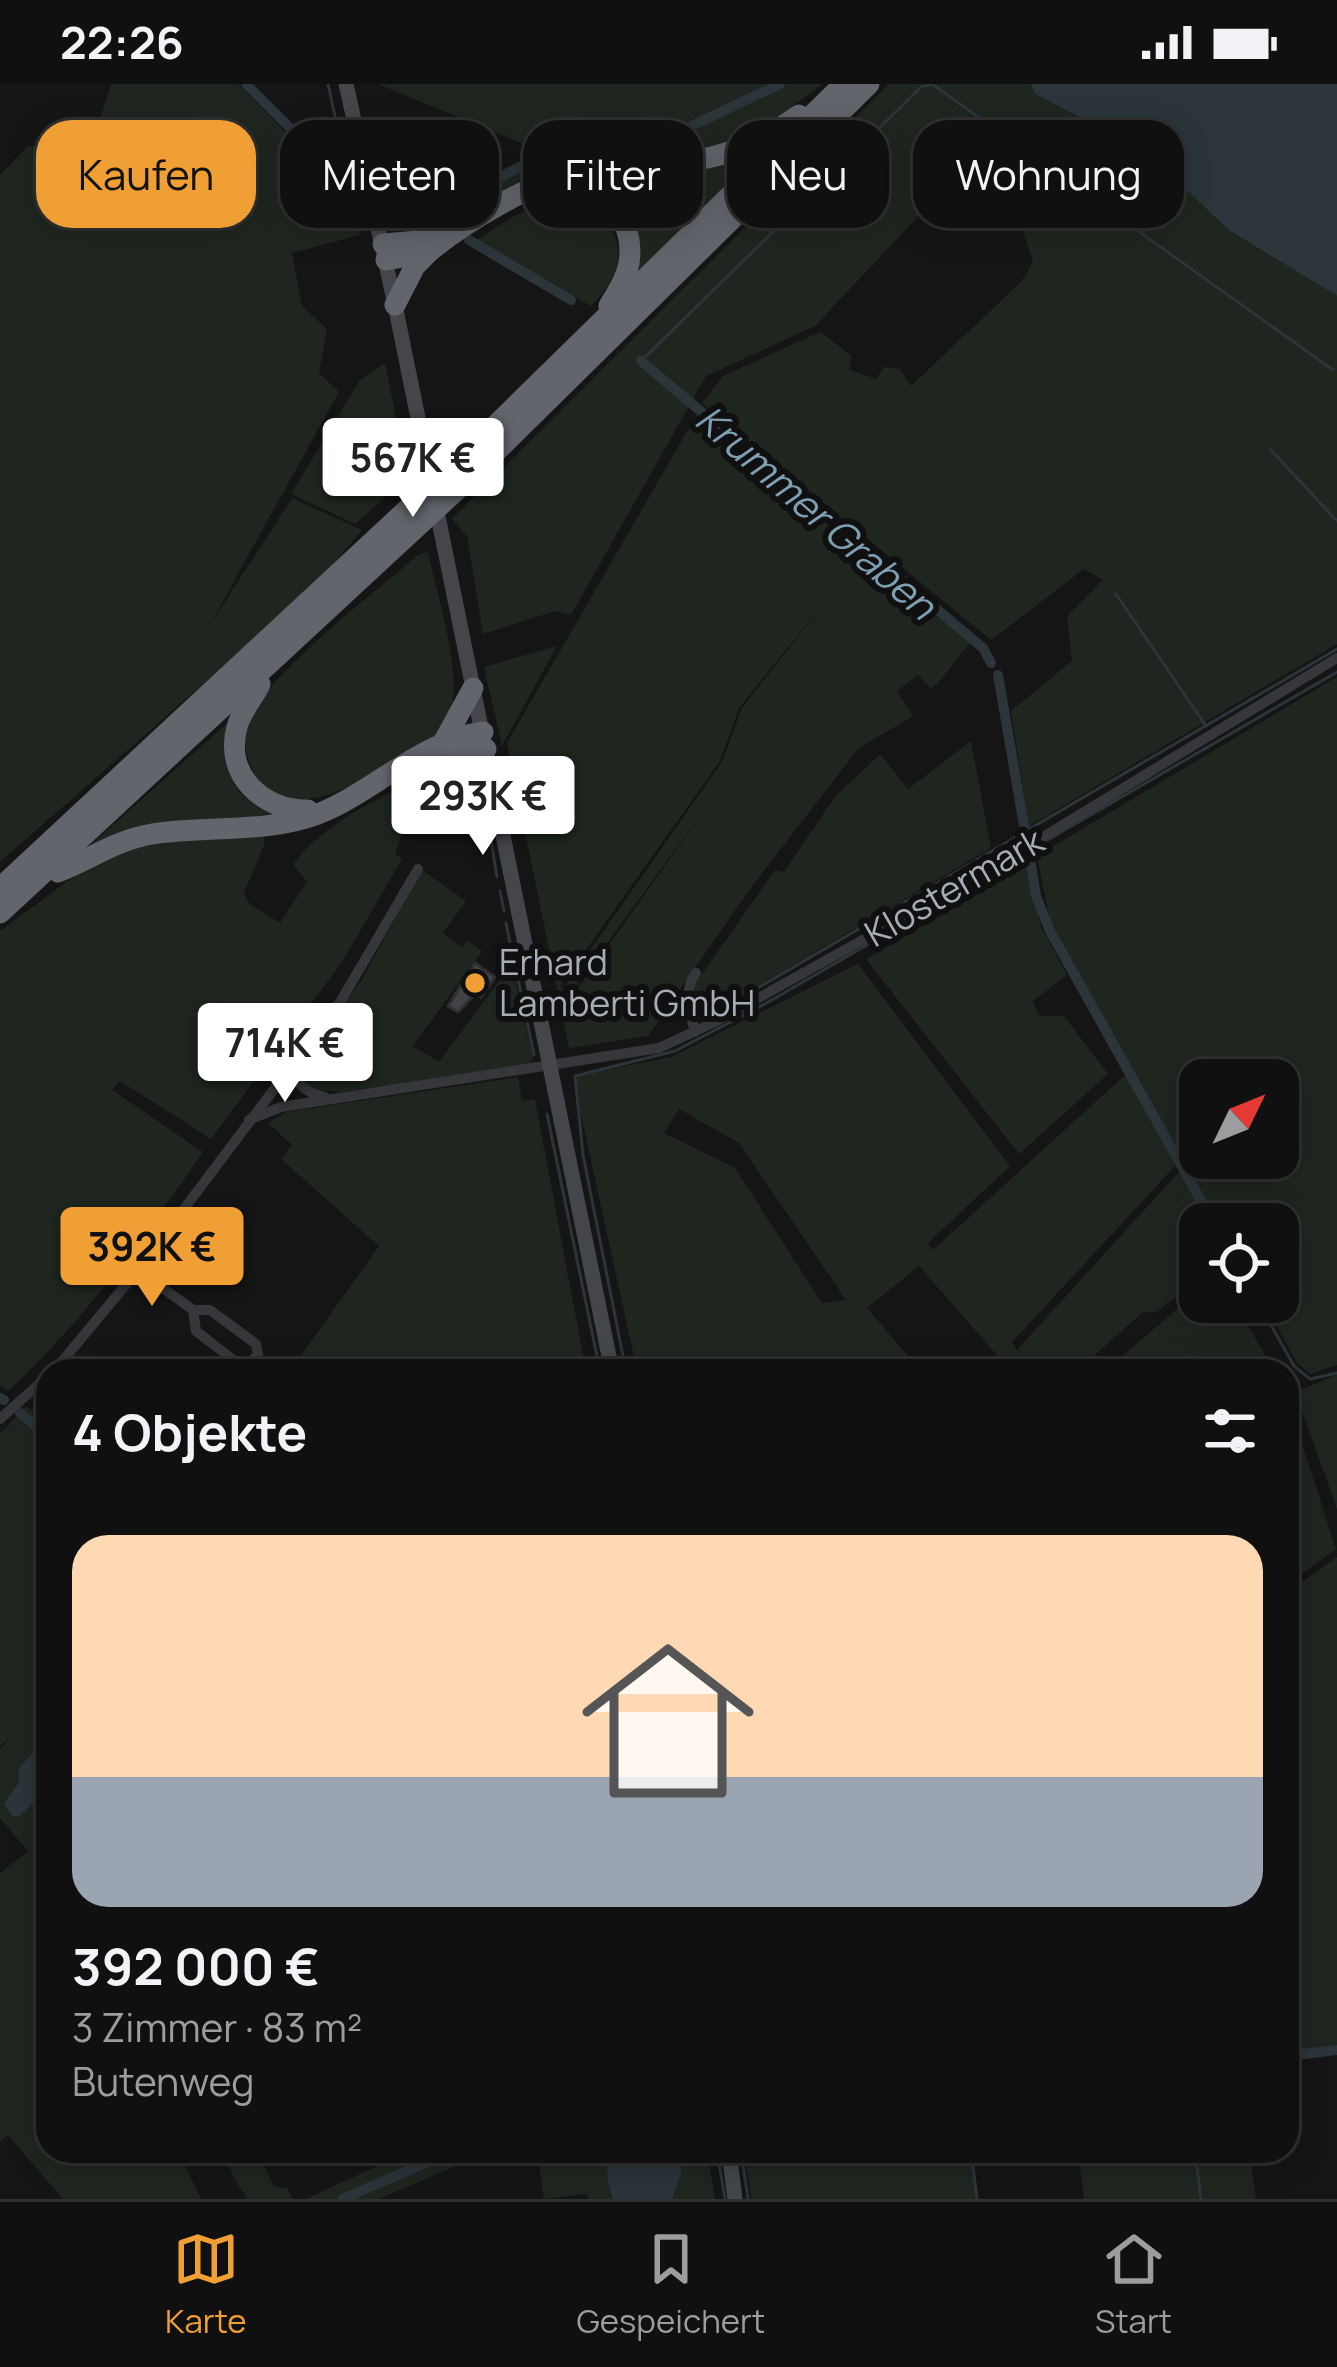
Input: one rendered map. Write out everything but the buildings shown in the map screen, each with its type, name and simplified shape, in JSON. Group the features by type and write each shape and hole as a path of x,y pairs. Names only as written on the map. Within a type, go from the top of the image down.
{"highway":[{"path":"0,913 421,524 459,475 602,323 844,84"},
{"path":"0,888 418,500 459,475 869,84"},
{"path":"703,159 752,144 826,102"},
{"path":"395,305 415,266 437,246 523,196"},
{"path":"602,323 630,261 623,228"},
{"path":"384,252 437,246"},
{"path":"267,668 237,727 234,747 241,772 256,794 280,807 332,806"},
{"path":"37,880 123,840 200,828 272,824 332,806 444,742 473,688"},
{"path":"444,742 484,740"},
{"path":"412,763 484,740"}],"main road":[{"path":"346,84 610,1359"},
{"path":"730,2163 735,2199"}],"street":[{"name":"Klostermark","path":"249,1120 281,1107 658,1048 992,868 1337,658"},
{"path":"64,1359 138,1270 342,999 418,869"},
{"path":"694,1032 689,981 696,973"},
{"path":"293,1060 294,1078 304,1092 333,1099"},
{"path":"138,1270 193,1310 210,1310 256,1344 254,1359"},
{"path":"193,1310 196,1331 232,1359"},
{"path":"0,1419 36,1387"}],"shaded area":[{"path":"111,84 238,84 280,127 280,228 358,228 360,235 292,253 302,306 327,329 319,373 339,392 208,628 292,498 362,530 316,585 0,862 0,175 28,146 36,145 36,228 256,228 256,120 100,120"},
{"path":"378,84 769,84 694,120 523,120 523,144 499,134 499,120 465,120"},
{"path":"785,84 822,84 774,120 727,120 726,145 703,151 703,125"},
{"path":"889,84 1031,84 1035,94 1085,120 913,120 913,222 815,326 706,376 571,615 555,611 483,634 467,536 452,519 744,228 889,228 889,120 853,120"},
{"path":"1031,84 1337,84 1337,296 1230,231 1184,189 1184,120 1085,120 1035,94"},
{"path":"727,148 727,186 703,209 703,153"},
{"path":"523,169 523,193 499,204 499,183"},
{"path":"1184,189 1230,231 1337,296 1337,644 1029,826 1011,711 1072,661 1067,616 1103,580 1084,569 991,640 702,403 723,376 820,332 851,355 850,370 876,379 884,367 900,369 911,386 1023,280 1033,261 1022,228 1184,228"},
{"path":"523,213 523,228 610,228 618,248 613,276 591,306 477,240"},
{"path":"620,228 684,228 632,279 636,245"},
{"path":"385,363 408,477 355,524 291,494 360,380"},
{"path":"697,414 971,643 931,689 918,675 897,691 913,716 858,749 749,890 648,1036 569,1048 507,743","holes":["828,598 742,708 722,762 565,986 567,998 715,795 567,1004 561,985 720,761 739,708"]},
{"path":"428,552 453,672 450,718 442,735 346,788 293,799 271,793 255,775 246,749 246,728 260,702 324,634 418,555"},
{"path":"557,646 502,746 484,667"},
{"path":"1337,677 1337,1365 1310,1374 1295,1359 1275,1323 1299,1323 1299,1203 1207,1203 1194,1179 1299,1179 1299,1059 1179,1059 1179,1153 1050,922 1037,856"},
{"path":"232,719 228,754 234,781 251,802 283,818 87,848"},
{"path":"971,741 991,848 708,1015 695,1012 695,984 775,870 784,872 834,798 880,754 908,789"},
{"path":"443,772 468,779 441,825 423,814 409,814 395,854 402,859 342,962 211,1139 120,1081 112,1090 203,1152 88,1307 8,1391 0,1386 0,931 106,853 173,839 265,832 244,893 249,904 280,923 307,882 293,864 307,848 361,808"},
{"path":"1026,866 1041,927 1067,975 1033,1001 1039,1016 1064,1016 1108,1074 1019,1154 866,959"},
{"path":"422,870 466,901 443,933 462,947 467,940 482,951 413,1046 439,1062 512,964 533,1058 529,1064 342,1092 309,1089 298,1075 297,1063 361,981","holes":["344,1010 374,1036 346,1071 315,1046"]},
{"path":"858,964 1010,1166 928,1243 933,1250 1125,1075 1176,1165 1012,1342 1017,1350 1179,1172 1197,1203 1179,1203 1179,1294 1157,1312 1143,1312 1090,1359 1000,1359 919,1266 867,1308 911,1359 634,1359 574,1082 580,1075 671,1057","holes":["679,1109 739,1143 846,1300 822,1303 735,1168 664,1133"]},
{"path":"518,1077 522,1101 535,1099 584,1359 299,1359 379,1246 281,1159 292,1145 268,1123 286,1112"},
{"path":"1179,1307 1179,1323 1247,1323 1267,1359 1119,1359"},
{"path":"1337,1375 1337,1509 1299,1403 1299,1390"},
{"path":"26,1406 36,1414 36,1748 20,1769 20,1816 36,1801 36,2163 184,2163 201,2199 63,2199 8,2135 0,2142 0,1873 28,1851 0,1818 0,1749 14,1734 0,1746 0,1434"},
{"path":"1299,1434 1336,1549 1299,1575"},
{"path":"1337,1557 1337,2046 1299,2051 1299,1584"},
{"path":"36,1748 36,1801 20,1816 12,1816 4,1803 19,1783 19,1769"},
{"path":"229,2163 263,2163 274,2186 287,2188 293,2199 247,2199"},
{"path":"383,2163 419,2163 338,2199 306,2199"},
{"path":"433,2163 463,2163 379,2199 353,2199"},
{"path":"539,2163 610,2163 613,2199 589,2199 587,2194 544,2199"},
{"path":"608,2163 681,2163 672,2199 613,2199"},
{"path":"681,2163 709,2163 715,2199 672,2199"},
{"path":"746,2163 973,2163 978,2199 751,2199"},
{"path":"1080,2163 1251,2163 1256,2199 1084,2199"}],"waterway":[{"name":"Krummer Graben","path":"246,84 282,120"},
{"path":"328,84 336,120"},
{"path":"499,179 560,146 683,130 780,84"},
{"path":"641,361 921,87 932,84 1333,370"},
{"name":"Krummer Graben","path":"469,240 571,300"},
{"name":"Krummer Graben","path":"641,361 983,648 991,663"},
{"path":"1271,450 1337,521"},
{"path":"1116,594 1206,726"},
{"name":"Krummer Graben","path":"715,1013 1337,649"},
{"path":"624,1359 583,1155 575,1076 675,1051 765,1004 1337,672"},
{"name":"Krummer Graben","path":"998,675 1025,831"},
{"path":"480,788 488,827"},
{"path":"490,834 497,877"},
{"name":"Krummer Graben","path":"1029,853 1036,896 1050,931 1202,1203"},
{"path":"500,891 504,911"},
{"path":"506,923 513,959"},
{"path":"516,969 534,1055"},
{"path":"547,1114 598,1359"},
{"name":"Krummer Graben","path":"1270,1323 1290,1359"},
{"name":"Krummer Graben","path":"1299,1370 1310,1379 1337,1373"},
{"path":"0,1398 4,1400"},
{"path":"20,1413 36,1426"},
{"path":"1299,2055 1337,2050"},
{"path":"342,2199 425,2163"},
{"path":"719,2163 725,2199"},
{"path":"743,2163 748,2199"},
{"path":"972,2163 977,2199"},
{"path":"1196,2163 1201,2199"}],"place":[{"name":"Erhard Lamberti GmbH","path":"475,983"}]}
